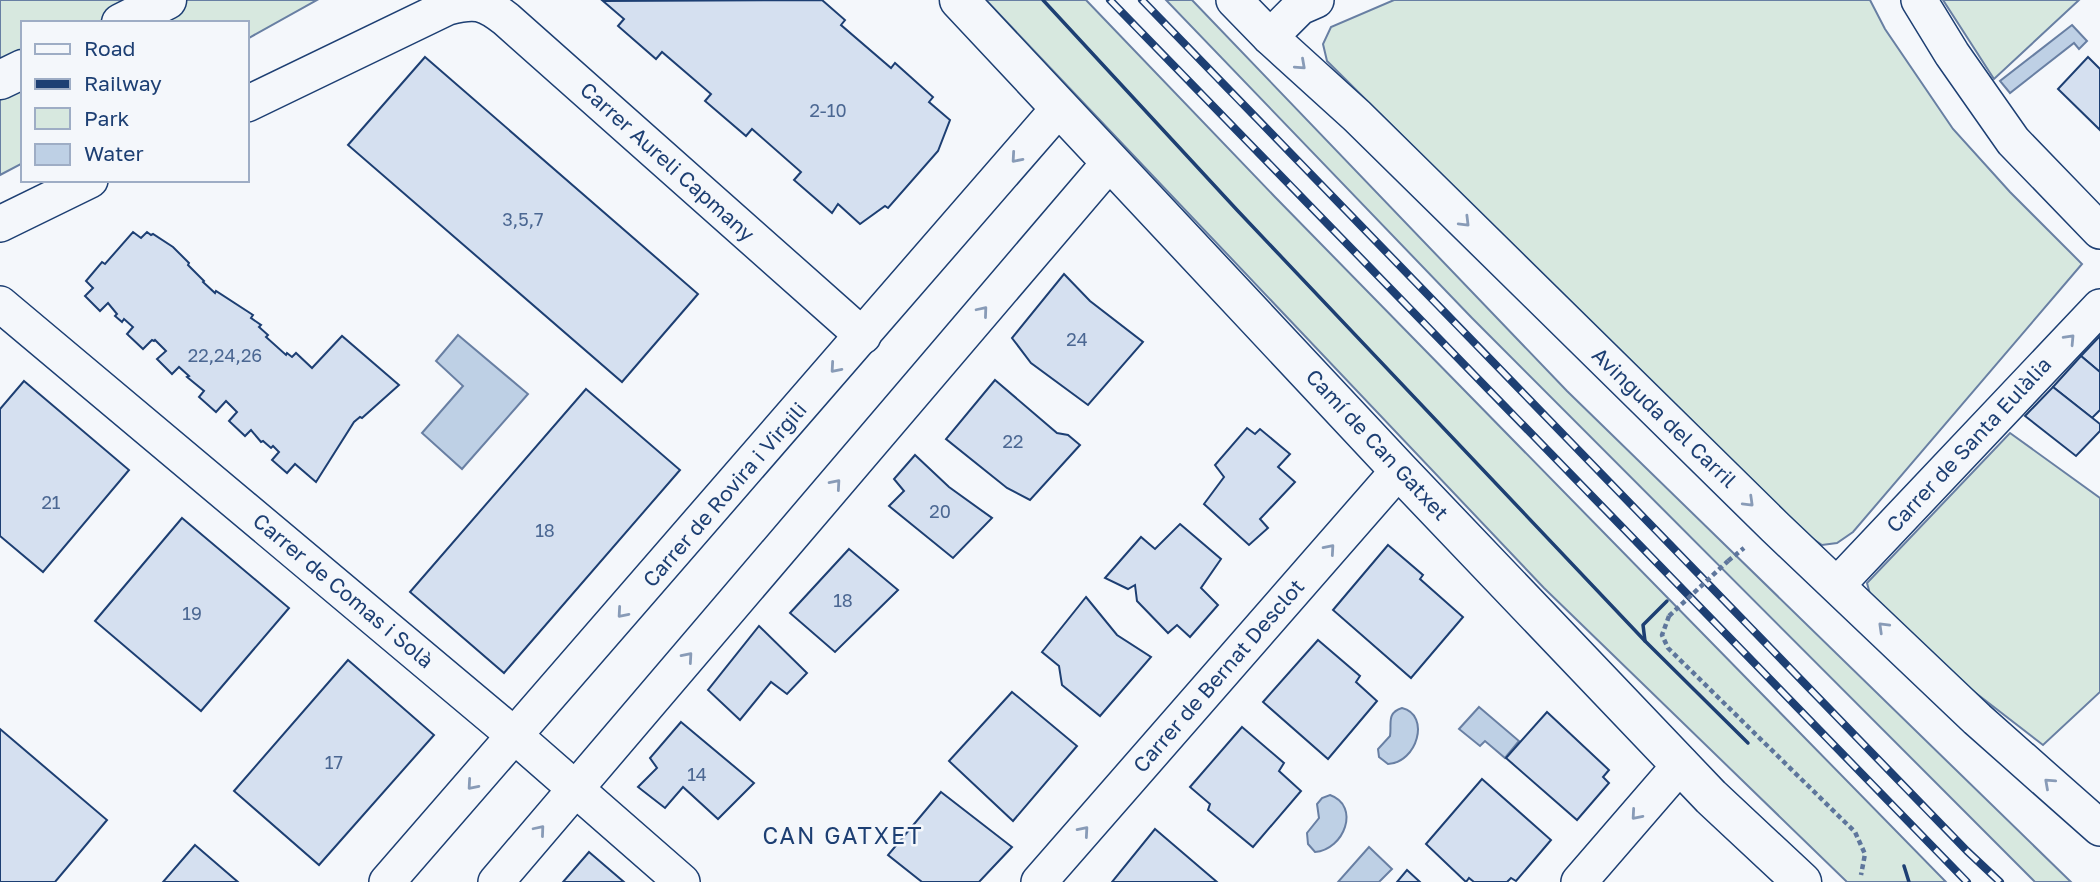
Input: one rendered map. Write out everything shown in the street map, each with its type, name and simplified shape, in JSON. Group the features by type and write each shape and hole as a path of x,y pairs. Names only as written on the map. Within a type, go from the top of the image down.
{"main road":[{"path":"125,21 167,0"},
{"name":"Camí de Can Gatxet","path":"959,0 1399,470 1711,797 1802,882"},
{"path":"0,80 21,70"}],"street":[{"name":"Avinguda del Carril","path":"1234,0 1270,37 1357,116 1765,517 1977,719 2100,828"},
{"path":"1270,37 1300,8 1316,0"},
{"path":"1919,0 1952,54 2013,141 2100,231"},
{"path":"248,104 464,1"},
{"name":"Carrer Aureli Capmany","path":"464,1 486,4 506,19 863,336"},
{"name":"Carrer de Rovira i Virgili","path":"387,882 1060,107"},
{"path":"496,882 1111,162"},
{"path":"0,224 86,182"},
{"name":"Carrer de Comas i Solà","path":"0,304 515,736 682,882"},
{"name":"Carrer de Santa Eulàlia","path":"1838,584 2100,307"},
{"name":"Carrer de Bernat Desclot","path":"1039,882 1399,470"},
{"path":"1578,882 1681,764"}],"path":[{"path":"1728,561 1669,616 1662,635 1668,648 1855,832 1865,854 1861,875"}],"green space":[{"path":"0,0 317,0 248,38 248,21 21,21 21,164 0,175"},
{"path":"986,0 1086,0 1275,197 1946,882 1847,882 1544,588"},
{"path":"1166,0 1192,0 1567,391 2071,882 2035,882 1472,318"},
{"path":"1394,0 1870,0 1885,29 1953,129 2010,192 2082,264 1853,532 1837,543 1822,545 1797,528 1327,61 1323,44 1331,27"},
{"path":"1943,0 2079,0 1994,79"},
{"path":"2010,433 2100,498 2100,692 2043,745 1876,616 1867,583"}],"water":[{"path":"2072,25 2087,41 2079,49 2074,43 2010,93 2000,81"},
{"path":"458,335 528,394 462,469 422,433 463,386 436,361"},
{"path":"1479,707 1519,741 1505,758 1485,741 1480,746 1459,729"},
{"path":"1402,708 1411,712 1416,720 1417,738 1406,756 1398,762 1388,764 1379,757 1378,749 1390,736 1392,716"},
{"path":"1330,795 1345,808 1345,827 1334,844 1315,852 1308,844 1307,833 1319,818 1317,804"},
{"path":"1369,847 1392,869 1379,882 1338,882"}],"building":[{"path":"822,0 845,20 841,25 891,68 895,63 933,97 929,102 950,120 938,151 888,208 885,206 860,224 838,204 832,213 794,180 801,172 752,129 746,136 705,101 711,94 662,52 656,59 618,26 624,19 603,1"},
{"path":"425,57 698,294 622,382 348,145"},
{"path":"2088,57 2100,69 2100,130 2058,89"},
{"path":"133,232 141,238 147,232 153,234 173,247 215,293 216,291 253,315 251,318 261,325 259,327 268,335 266,337 286,355 287,353 292,357 296,353 312,368 342,336 399,385 354,422 316,482 295,464 287,473 272,460 279,452 273,446 271,448 261,442 251,430 245,436 229,421 237,412 226,401 216,412 199,397 204,391 179,367 172,374 157,359 166,351 155,340 143,349 127,334 133,327 124,319 122,322 115,316 117,314 108,303 100,311 85,296 93,288 86,281"},
{"path":"1064,274 1090,301 1143,342 1088,405 1031,363 1012,338"},
{"path":"2100,336 2100,372 2081,356"},
{"path":"2081,356 2100,372 2100,410 2092,418 2053,387"},
{"path":"995,380 1057,433 1068,435 1080,445 1030,500 1007,488 946,439"},
{"path":"24,381 129,470 43,572 0,536 0,409"},
{"path":"2053,387 2100,424 2100,431 2076,456 2025,416"},
{"path":"586,389 680,470 504,673 410,592"},
{"path":"1247,428 1255,434 1260,429 1290,454 1278,467 1295,482 1260,519 1268,528 1249,545 1204,504 1224,477 1215,465"},
{"path":"915,455 949,487 992,518 953,558 889,506 904,491 894,479"},
{"path":"182,518 289,608 201,711 95,621"},
{"path":"1180,524 1221,559 1201,588 1218,605 1190,637 1177,625 1168,633 1137,601 1135,585 1128,589 1105,578 1141,537 1155,549"},
{"path":"1388,545 1423,575 1420,579 1463,617 1411,678 1333,610"},
{"path":"849,549 898,590 835,652 790,613"},
{"path":"1086,597 1117,635 1151,657 1100,716 1062,685 1059,666 1042,652"},
{"path":"759,626 807,673 787,694 771,682 740,720 708,690"},
{"path":"1318,640 1360,676 1356,682 1377,701 1328,759 1263,702"},
{"path":"348,660 434,735 319,865 234,791"},
{"path":"1012,692 1077,746 1013,821 949,761"},
{"path":"1547,712 1609,770 1603,777 1609,783 1577,820 1506,758"},
{"path":"681,722 754,783 718,819 683,787 665,808 638,787 657,768 650,758"},
{"path":"1242,727 1284,763 1279,771 1301,791 1253,847 1208,810 1210,804 1190,787"},
{"path":"0,729 107,820 55,882 0,882"},
{"path":"1482,779 1551,840 1516,881 1511,878 1507,882 1474,882 1469,878 1466,882 1426,844"},
{"path":"941,792 1012,847 979,882 922,882 888,855"},
{"path":"1155,829 1217,882 1112,882"},
{"path":"195,845 238,882 163,882"},
{"path":"589,852 624,882 563,882"},
{"path":"1407,870 1420,882 1397,882"}],"railway":[{"path":"1110,0 1967,882"},
{"path":"1142,0 2000,882"}],"wall":[{"path":"1043,0 1237,210 1645,641"},
{"path":"1667,601 1643,625 1645,641 1748,743"},
{"path":"1904,866 1909,882"}],"district":[{"name":"CAN GATXET","path":"843,836"}]}
